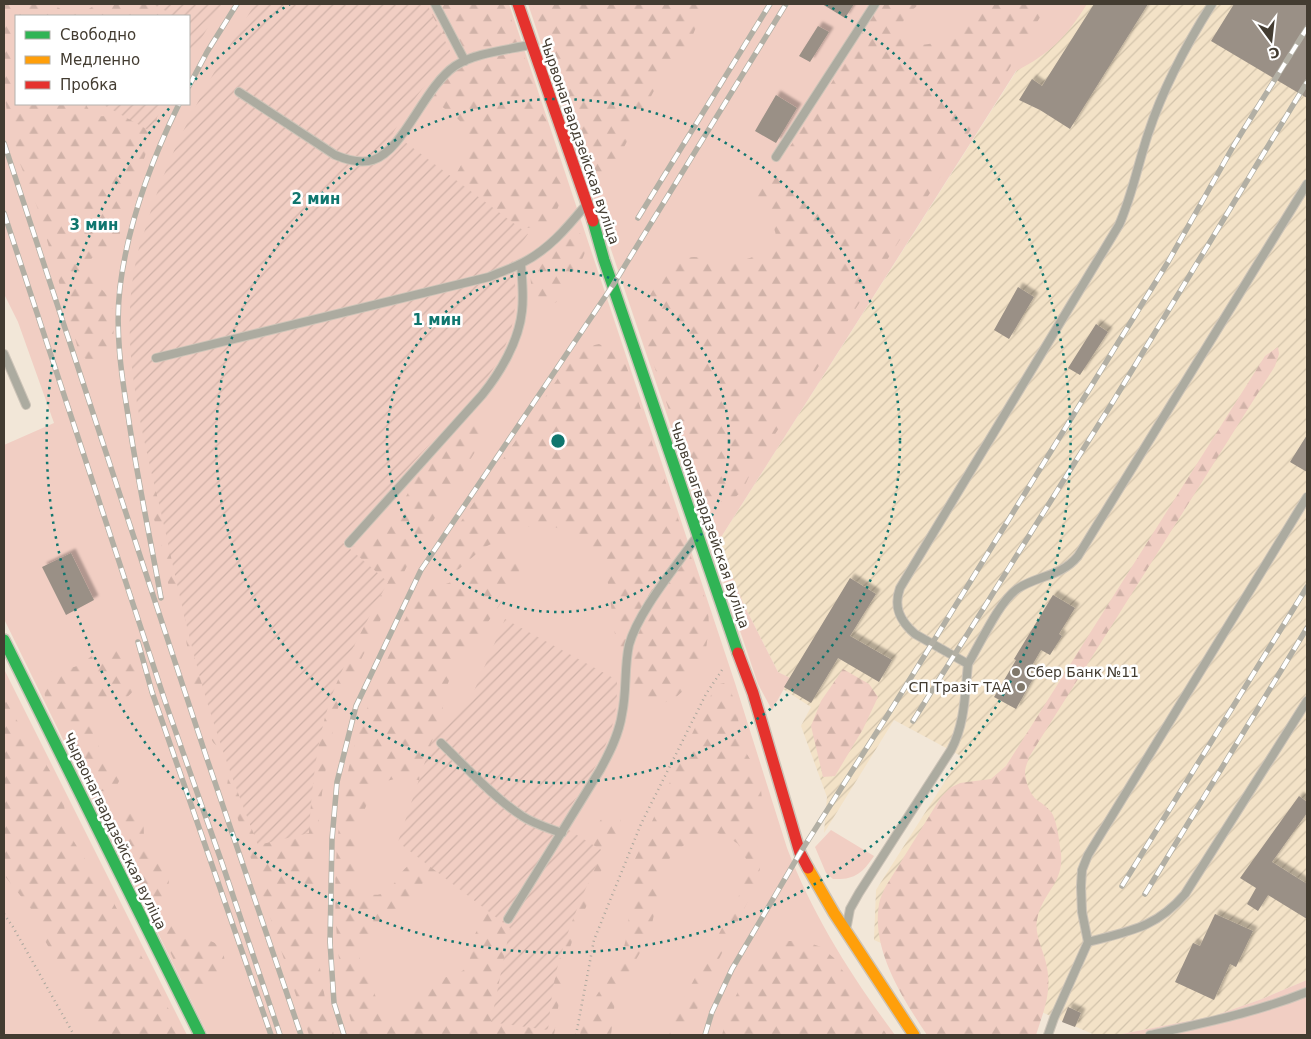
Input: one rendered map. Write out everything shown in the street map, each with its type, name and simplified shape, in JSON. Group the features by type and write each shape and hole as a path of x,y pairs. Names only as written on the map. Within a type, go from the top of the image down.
{"street":[{"name":"Чырвонагвардзейская вуліца","path":"518,4 587,203 607,268 736,649 753,694 800,853 848,935 914,1035"},
{"name":"Чырвонагвардзейская вуліца","path":"4,640 200,1035"}],"lane":[{"path":"434,4 464,61"},
{"path":"776,157 875,4"},
{"path":"968,664 915,634 908,628 902,622 897,595 1119,225 1126,210 1148,135 1168,82 1183,52 1212,4"},
{"path":"239,92 335,155 347,160 360,162 373,160 386,152 396,142 432,88 457,65 471,58 532,45"},
{"path":"848,935 847,920 850,908 956,741 962,716 968,664 1009,597 1025,585 1060,572 1078,556 1307,184"},
{"path":"156,358 489,277 521,264 542,251 556,240 587,203"},
{"path":"349,543 497,377 516,334 522,313 523,288 521,264"},
{"path":"4,354 26,405"},
{"path":"1048,1035 1088,942 1082,912 1081,886 1082,870 1088,855 1307,497"},
{"path":"508,919 600,770 617,733 623,713 626,663 630,644 637,626 647,607 698,535"},
{"path":"1088,942 1149,924 1175,906 1185,894 1307,701"},
{"path":"441,743 508,806 542,826 562,833"},
{"path":"1150,1035 1235,1016 1264,1008 1307,992"}],"path":[{"path":"576,1035 594,940 641,824 706,694 736,649"},
{"path":"4,914 74,1035"}],"shaded area":[{"path":"1059,4 1307,4 1307,980 1214,1016 1117,1035 1095,1035 874,940 876,890 961,756 894,720 824,833 827,797 801,726 811,707 783,689 789,678 778,672 744,605 718,542"}],"green space":[{"path":"4,4 509,4 735,683 787,848 821,922 864,991 895,1035 208,1035 4,619 4,445 54,423 18,322 4,294"},
{"path":"4,4 52,4 64,11 75,12 87,10 97,4 159,4 176,15 15,15 15,105 87,105 95,115 107,116 130,105 134,105 156,114 157,123 118,238 110,247 96,255 89,262 88,273 109,298 112,309 114,326 112,349 109,357 103,362 88,360 78,349 39,212 19,161 7,113 4,88"},
{"path":"152,4 222,4 190,57 190,15 169,15 170,13"},
{"path":"255,4 427,4 453,57 420,92 393,133 528,234 512,257 515,295 512,327 507,342 491,373 479,389 342,542 388,582 346,661 333,692 322,731 314,772 309,833 258,845 223,750 193,653 140,421 131,359 130,328 131,297 136,260 157,193 168,165 208,83"},
{"path":"376,4 506,4 561,162 562,184 559,205 548,221 538,226 526,228 444,196 465,158 467,144 465,128 459,120 433,97 427,81"},
{"path":"528,4 1087,4 1072,26 1057,43 1039,58 1016,71 718,542 744,605 778,672 790,678 772,710 758,684"},
{"path":"532,4 700,4 697,25 692,37 656,87 615,164 604,172 591,172 585,163"},
{"path":"881,4 919,4 905,18 902,29 909,41 917,44 927,44 948,38 966,27 971,22 978,4 1048,4 1000,84 754,467 739,494 726,501 713,501 702,494 693,483 644,335 643,320 645,309 649,298 662,277 680,261 696,257 721,263 734,262 756,256 773,244 776,237 774,230 756,201 754,193 757,184 789,148"},
{"path":"104,105 163,105 150,131"},
{"path":"579,233 583,236 586,243 582,260 569,276 559,300 555,303 544,301 534,292 531,283 532,269 558,244 569,236"},
{"path":"599,344 618,353 626,365 708,607 709,627 706,649 697,669 684,690 674,699 663,703 642,702 632,695 627,685 618,656 608,584 602,562 593,547 583,537 549,525 537,524 521,529 483,548 459,569 452,571 440,568 438,562 443,548 571,359 584,349"},
{"path":"1278,347 1279,354 1275,366 1029,757 1025,770 1027,783 1034,798 1048,808 1053,815 1061,853 1059,873 1043,902 1036,926 1046,962 1048,994 1036,1035 927,1035 899,990 884,956 878,921 879,902 886,886 941,797 950,788 960,783 991,779 1006,766 1265,356"},
{"path":"472,417 482,422 487,432 413,554 339,704 329,748 322,793 317,837 314,899 318,956 326,1005 334,1035 309,1035 227,786 228,779 233,775 274,837 285,842 295,836 229,749 214,744 211,732 216,722 211,692 197,698 192,693 194,667 186,642 185,618 172,595 168,583 162,547 151,509 149,490 151,480 154,470 338,550 350,548 371,538 389,522 403,502 422,465 456,427"},
{"path":"501,547 512,548 519,553 519,574 452,673 447,686 428,783 416,779 398,778 380,785 373,792 368,802 359,828 355,866 357,881 364,893 378,895 387,891 407,867 425,857 458,873 423,883 413,893 398,917 369,936 361,945 359,950 360,958 380,1004 389,1012 401,1013 407,1011 434,982 464,970 470,959 473,941 483,919 505,889 581,857 587,851 599,823 609,813 617,812 621,817 621,824 575,933 565,962 554,1035 355,1035 346,1001 340,964 335,888 341,811 347,774 356,740 369,702 395,639 413,605 429,590 462,576 482,555"},
{"path":"505,619 617,680 615,713 605,746 599,760 559,824 603,851 577,909 561,954 550,1007 548,1030 491,1022 510,928 398,842 434,735 468,705"},
{"path":"109,648 117,649 129,657 137,674 137,680 131,694 121,700 101,705 94,715 93,733 95,740 120,774 116,786 110,790 99,791 86,780 72,742 47,703 44,687 51,672 77,666 98,651"},
{"path":"4,669 187,1035 4,1035"},
{"path":"843,669 869,684 878,697 863,729 835,776 823,777 811,726 821,701"},
{"path":"724,683 731,692 737,707 741,744 754,766 760,781 762,799 756,830 760,869 752,893 706,985 688,1035 669,1035 684,998 733,908 743,887 747,872 746,859 738,844 727,836 713,832 701,833 672,855 664,867 652,924 645,944 622,984 615,1001 611,1035 580,1035 587,1012 612,974 622,953 628,926 634,861 716,685"},
{"path":"4,698 26,736 39,752 50,771 64,804 66,820 73,840 82,855 102,880 182,1035 96,1035 87,1020 79,990 53,955 44,939 35,914 4,875"},
{"path":"125,813 131,813 143,822 146,849 164,867 168,874 169,880 164,901 168,913 183,929 212,941 221,949 225,962 223,970 219,978 212,983 205,986 197,986 189,983 181,975 114,833 115,819"},
{"path":"831,830 874,856 857,875 833,879 826,873 815,847"},
{"path":"785,941 804,941 821,947 834,958 887,1035 722,1035 734,1000 754,964 771,947"},
{"path":"1307,980 1307,1035 1117,1035 1214,1016"}],"building":[{"path":"822,4 854,4 845,18"},
{"path":"1094,4 1148,4 1070,129 1040,110 1019,100 1032,79 1042,86"},
{"path":"1234,4 1307,4 1307,98 1211,41"},
{"path":"818,26 829,32 810,62 799,56"},
{"path":"776,95 797,108 776,143 755,131"},
{"path":"1018,287 1034,297 1009,339 994,330"},
{"path":"1096,324 1108,332 1080,375 1068,368"},
{"path":"1307,435 1307,472 1290,462"},
{"path":"71,553 94,600 66,615 42,567"},
{"path":"850,578 876,594 850,636 892,660 879,682 838,658 811,703 784,687"},
{"path":"1053,595 1075,608 1059,634 1062,636 1050,655 1041,650 1027,674 1034,677 1016,709 994,697 1016,660 1014,659"},
{"path":"1299,796 1307,802 1307,813 1272,862 1307,884 1307,919 1268,895 1258,911 1247,904 1256,888 1240,878"},
{"path":"1215,914 1253,931 1236,967 1230,964 1214,1000 1175,982 1193,943 1200,946"},
{"path":"1068,1007 1081,1013 1075,1027 1062,1022"}],"railway":[{"path":"190,84 207,52 237,4"},
{"path":"638,218 770,4"},
{"path":"344,1035 334,1003 330,942 332,839 337,782 356,706 421,570 613,285 786,4"},
{"path":"705,1035 712,1012 732,969 800,853 894,705 1168,262 1234,145 1307,28"},
{"path":"913,721 1114,400 1307,82"},
{"path":"161,598 135,461 123,383 118,319 120,287 135,216 150,170 179,105"},
{"path":"4,143 208,762 301,1035"},
{"path":"4,213 167,707 280,1035"},
{"path":"1122,886 1307,587"},
{"path":"1145,894 1307,628"},
{"path":"138,642 152,692 271,1035"}],"traffic: fast":[{"path":"593,221 604,260 738,653"},
{"path":"4,640 200,1035"}],"traffic: slow":[{"path":"808,868 834,913 914,1035"}],"traffic: jam":[{"path":"518,4 593,221"},
{"path":"738,653 753,693 800,853 808,868"}],"place":[{"name":"Сбер Банк №11","path":"1016,672"},
{"name":"СП Тразіт ТАА","path":"1021,687"}]}
